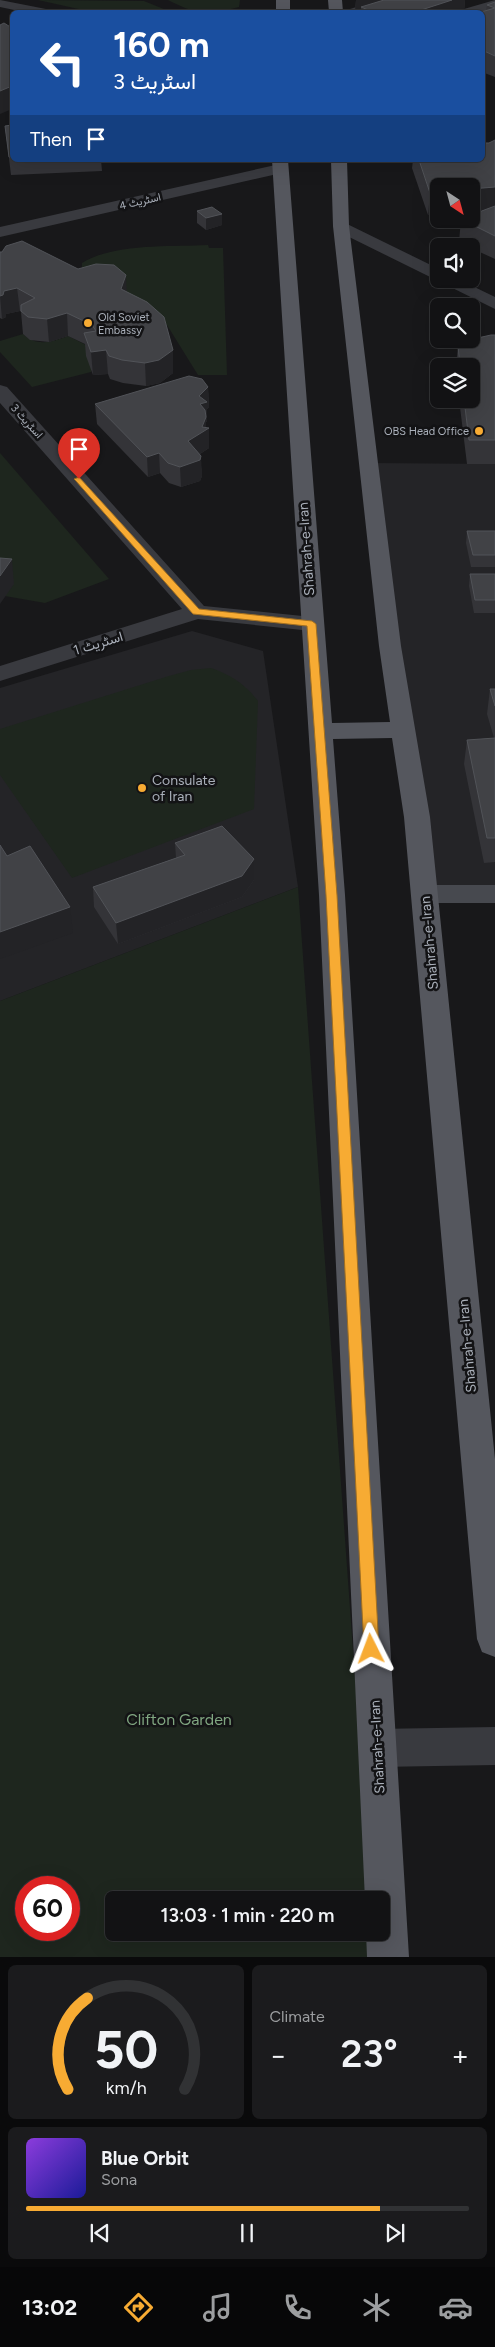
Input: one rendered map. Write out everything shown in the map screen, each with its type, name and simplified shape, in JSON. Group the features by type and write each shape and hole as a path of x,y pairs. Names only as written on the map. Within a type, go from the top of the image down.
{"main road":[{"name":"Shahrah-e-Iran","path":"339,162 341,226 389,636 417,817 495,1638"},
{"name":"Shahrah-e-Iran","path":"280,165 332,895 388,1957"},
{"path":"320,731 403,730"}],"street":[{"path":"361,10 392,0"},
{"path":"0,3 32,10"},
{"name":"اسٹریٹ 4","path":"0,232 280,165"},
{"path":"0,219 17,228"},
{"path":"341,226 430,271"},
{"path":"463,288 495,304"},
{"name":"اسٹریٹ 3","path":"0,391 197,612"},
{"path":"197,612 312,624"},
{"name":"اسٹریٹ 1","path":"0,674 197,612"},
{"path":"424,894 495,894"},
{"path":"377,1748 495,1746"}],"lane":[{"path":"476,10 495,4"}],"shaded area":[{"path":"368,463 495,464 495,894 424,894"},
{"name":"Consulate of Iran","path":"192,631 263,651 298,887 0,1001 0,688"}],"green space":[{"path":"38,0 144,1 166,10 83,10"},
{"path":"168,0 240,0 239,7 223,10 187,9"},
{"path":"208,245 209,248 223,248 227,375 198,375 167,325 82,269 82,263 110,252 143,247"},
{"path":"23,334 33,341 39,342 68,336 94,349 91,372 32,387 0,352 0,341"},
{"path":"0,453 109,579 45,603 5,596 0,581"},
{"path":"211,668 237,681 258,701 254,809 72,878 0,775 0,729 169,676 191,670"},
{"name":"Clifton Garden","path":"298,887 370,1891 105,1891 105,1941 374,1941 375,1957 0,1957 0,1001"}],"building":[{"path":"384,0 452,0 421,10 368,10 361,7"},
{"path":"495,2 495,8 487,5"},
{"path":"495,8 495,56 485,51 485,11"},
{"path":"4,23 10,27 10,87 0,91 0,25"},
{"path":"10,125 10,157 9,157 5,126"},
{"path":"495,140 495,187 480,188 480,178 430,178 430,193 420,162 485,162 485,143"},
{"path":"495,206 495,236 479,228 480,212"},
{"path":"212,207 222,214 206,218 197,211"},
{"name":"Old Soviet Embassy","path":"22,241 78,269 96,264 114,265 126,275 121,289 147,302 164,317 173,350 159,360 145,363 122,360 109,356 106,350 91,352 84,333 96,331 92,325 67,313 47,319 28,317 21,311 21,305 35,298 17,288 4,291 3,295 0,296 0,252 6,246"},
{"path":"495,335 495,440 469,440 465,408 480,408 480,358 459,358 458,348 480,348 480,337"},
{"path":"189,376 202,379 208,387 199,396 207,402 200,404 205,410 206,417 202,427 209,428 188,441 201,456 200,460 180,467 168,463 159,453 147,457 95,404"},
{"path":"467,531 495,531 495,555 473,555"},
{"path":"0,558 12,559 0,576"},
{"path":"470,574 495,574 495,600 475,600"},
{"path":"490,689 495,689 495,706"},
{"path":"495,738 495,838 487,838 467,740"},
{"path":"222,826 254,859 242,876 116,923 93,887 185,855 175,843"},
{"path":"0,845 7,856 30,846 70,907 0,932"}],"place":[{"name":"Old Soviet Embassy","path":"88,323"},
{"name":"OBS Head Office","path":"479,431"},
{"name":"Consulate of Iran","path":"142,788"}],"route":[{"path":"79,479 197,612 312,624 332,895 371,1649"}]}
